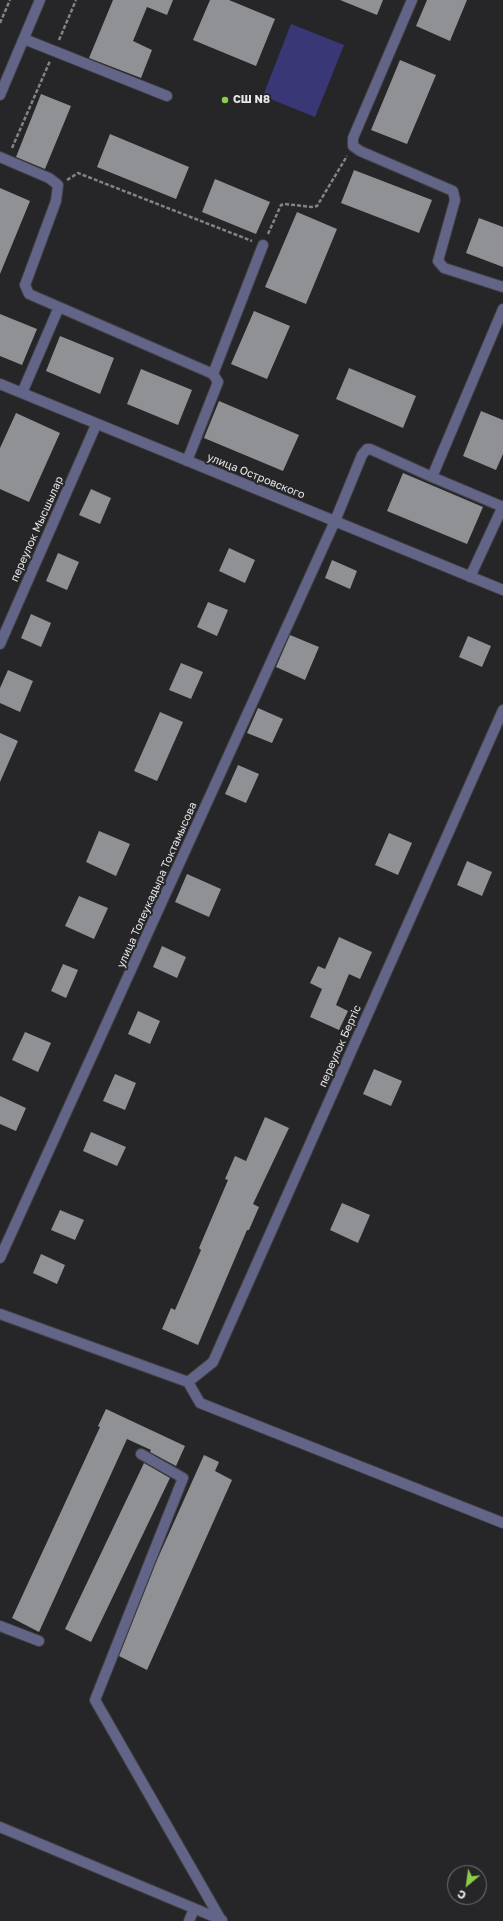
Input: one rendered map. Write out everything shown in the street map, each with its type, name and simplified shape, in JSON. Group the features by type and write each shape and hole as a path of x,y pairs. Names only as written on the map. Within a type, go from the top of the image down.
{"street":[{"path":"0,95 40,0"},
{"path":"412,0 353,138 353,146 360,151 452,191 455,200 438,261 440,265 444,268 503,287"},
{"path":"24,39 167,96"},
{"path":"3,158 49,178 58,185 56,200 25,285 29,294 213,374 218,382 187,461"},
{"path":"213,374 263,245"},
{"path":"22,393 59,307"},
{"path":"470,577 503,507 432,477 503,309"},
{"name":"улица Островского","path":"0,384 96,425 503,590"},
{"name":"переулок Мысшылар","path":"0,644 96,425"},
{"name":"улица Толеукадыра Токтамысова","path":"0,1258 335,521 362,456 367,449 370,449 432,477"},
{"name":"переулок Бертіс","path":"188,1382 213,1362 503,710"},
{"path":"0,1314 188,1382 200,1403 503,1523"},
{"path":"141,1454 183,1478 95,1700 222,1920"},
{"path":"0,1626 38,1641"},
{"path":"0,1827 222,1920"},
{"path":"189,1921 194,1909"}],"path":[{"path":"0,23 10,0"},
{"path":"3,158 54,51 75,0"},
{"path":"58,185 78,174 263,245 281,205 317,206 353,146"}],"shaded area":[{"path":"291,24 344,45 315,117 263,96"}],"building":[{"path":"113,0 173,0 167,15 147,7 133,41 152,50 141,78 89,58"},
{"path":"210,0 229,0 275,19 256,66 193,40"},
{"path":"340,0 383,0 377,15"},
{"path":"427,0 467,0 450,41 416,26"},
{"path":"400,60 436,75 407,144 371,130"},
{"path":"41,94 71,106 45,169 16,157"},
{"path":"110,134 189,167 176,199 97,167"},
{"path":"354,170 432,200 419,233 341,203"},
{"path":"215,179 270,202 256,234 202,212"},
{"path":"0,188 30,201 0,274"},
{"path":"297,212 337,229 306,304 265,287"},
{"path":"479,218 503,227 503,267 466,253"},
{"path":"254,311 290,326 267,379 231,364"},
{"path":"0,314 37,329 22,365 0,356"},
{"path":"60,336 114,358 100,394 46,371"},
{"path":"349,368 416,396 403,428 336,399"},
{"path":"141,369 192,390 178,425 127,404"},
{"path":"219,401 299,435 283,471 204,438"},
{"path":"481,411 503,420 503,454 496,470 463,456"},
{"path":"16,413 60,433 29,502 0,489 0,448"},
{"path":"403,473 483,507 467,544 387,511"},
{"path":"91,489 111,498 100,524 79,515"},
{"path":"229,548 255,560 245,583 219,571"},
{"path":"58,553 79,562 67,590 46,581"},
{"path":"332,560 357,571 350,589 325,578"},
{"path":"208,602 228,610 217,636 197,627"},
{"path":"31,614 51,623 41,647 21,638"},
{"path":"290,635 319,647 305,680 276,667"},
{"path":"468,636 491,646 482,667 459,657"},
{"path":"181,663 203,672 191,699 169,690"},
{"path":"8,670 33,681 20,712 0,703 0,688"},
{"path":"258,708 283,719 272,743 247,733"},
{"path":"160,712 183,722 157,781 134,771"},
{"path":"0,733 18,741 0,782"},
{"path":"238,765 259,774 246,803 225,794"},
{"path":"99,831 130,844 116,876 86,862"},
{"path":"389,833 412,843 398,875 375,865"},
{"path":"467,861 492,872 482,896 457,885"},
{"path":"187,874 221,889 209,917 175,902"},
{"path":"79,896 108,908 94,939 65,926"},
{"path":"339,937 372,952 360,979 349,974 336,1005 348,1011 339,1030 310,1017 322,989 310,983 318,966 325,969"},
{"path":"162,946 186,957 177,978 153,967"},
{"path":"63,964 78,970 66,998 51,991"},
{"path":"138,1011 160,1021 150,1044 128,1034"},
{"path":"25,1032 51,1043 38,1072 12,1060"},
{"path":"374,1069 402,1081 391,1106 363,1094"},
{"path":"115,1074 136,1083 125,1110 103,1101"},
{"path":"0,1096 26,1108 16,1131 0,1124"},
{"path":"265,1117 289,1128 253,1204 259,1207 249,1230 247,1230 198,1345 162,1329 171,1308 175,1310 201,1250 199,1248 228,1180 225,1179 235,1156 246,1161"},
{"path":"91,1132 126,1147 117,1166 83,1151"},
{"path":"342,1203 370,1215 358,1243 330,1230"},
{"path":"60,1210 84,1220 75,1240 51,1230"},
{"path":"41,1254 65,1265 57,1284 33,1273"},
{"path":"106,1409 185,1446 176,1466 150,1452 151,1450 127,1439 39,1632 12,1618 100,1427 98,1426"},
{"path":"204,1455 219,1462 215,1471 232,1480 147,1670 119,1656 157,1560"},
{"path":"144,1463 170,1478 91,1642 65,1629"}],"place":[{"name":"СШ N8","path":"225,100"}]}
